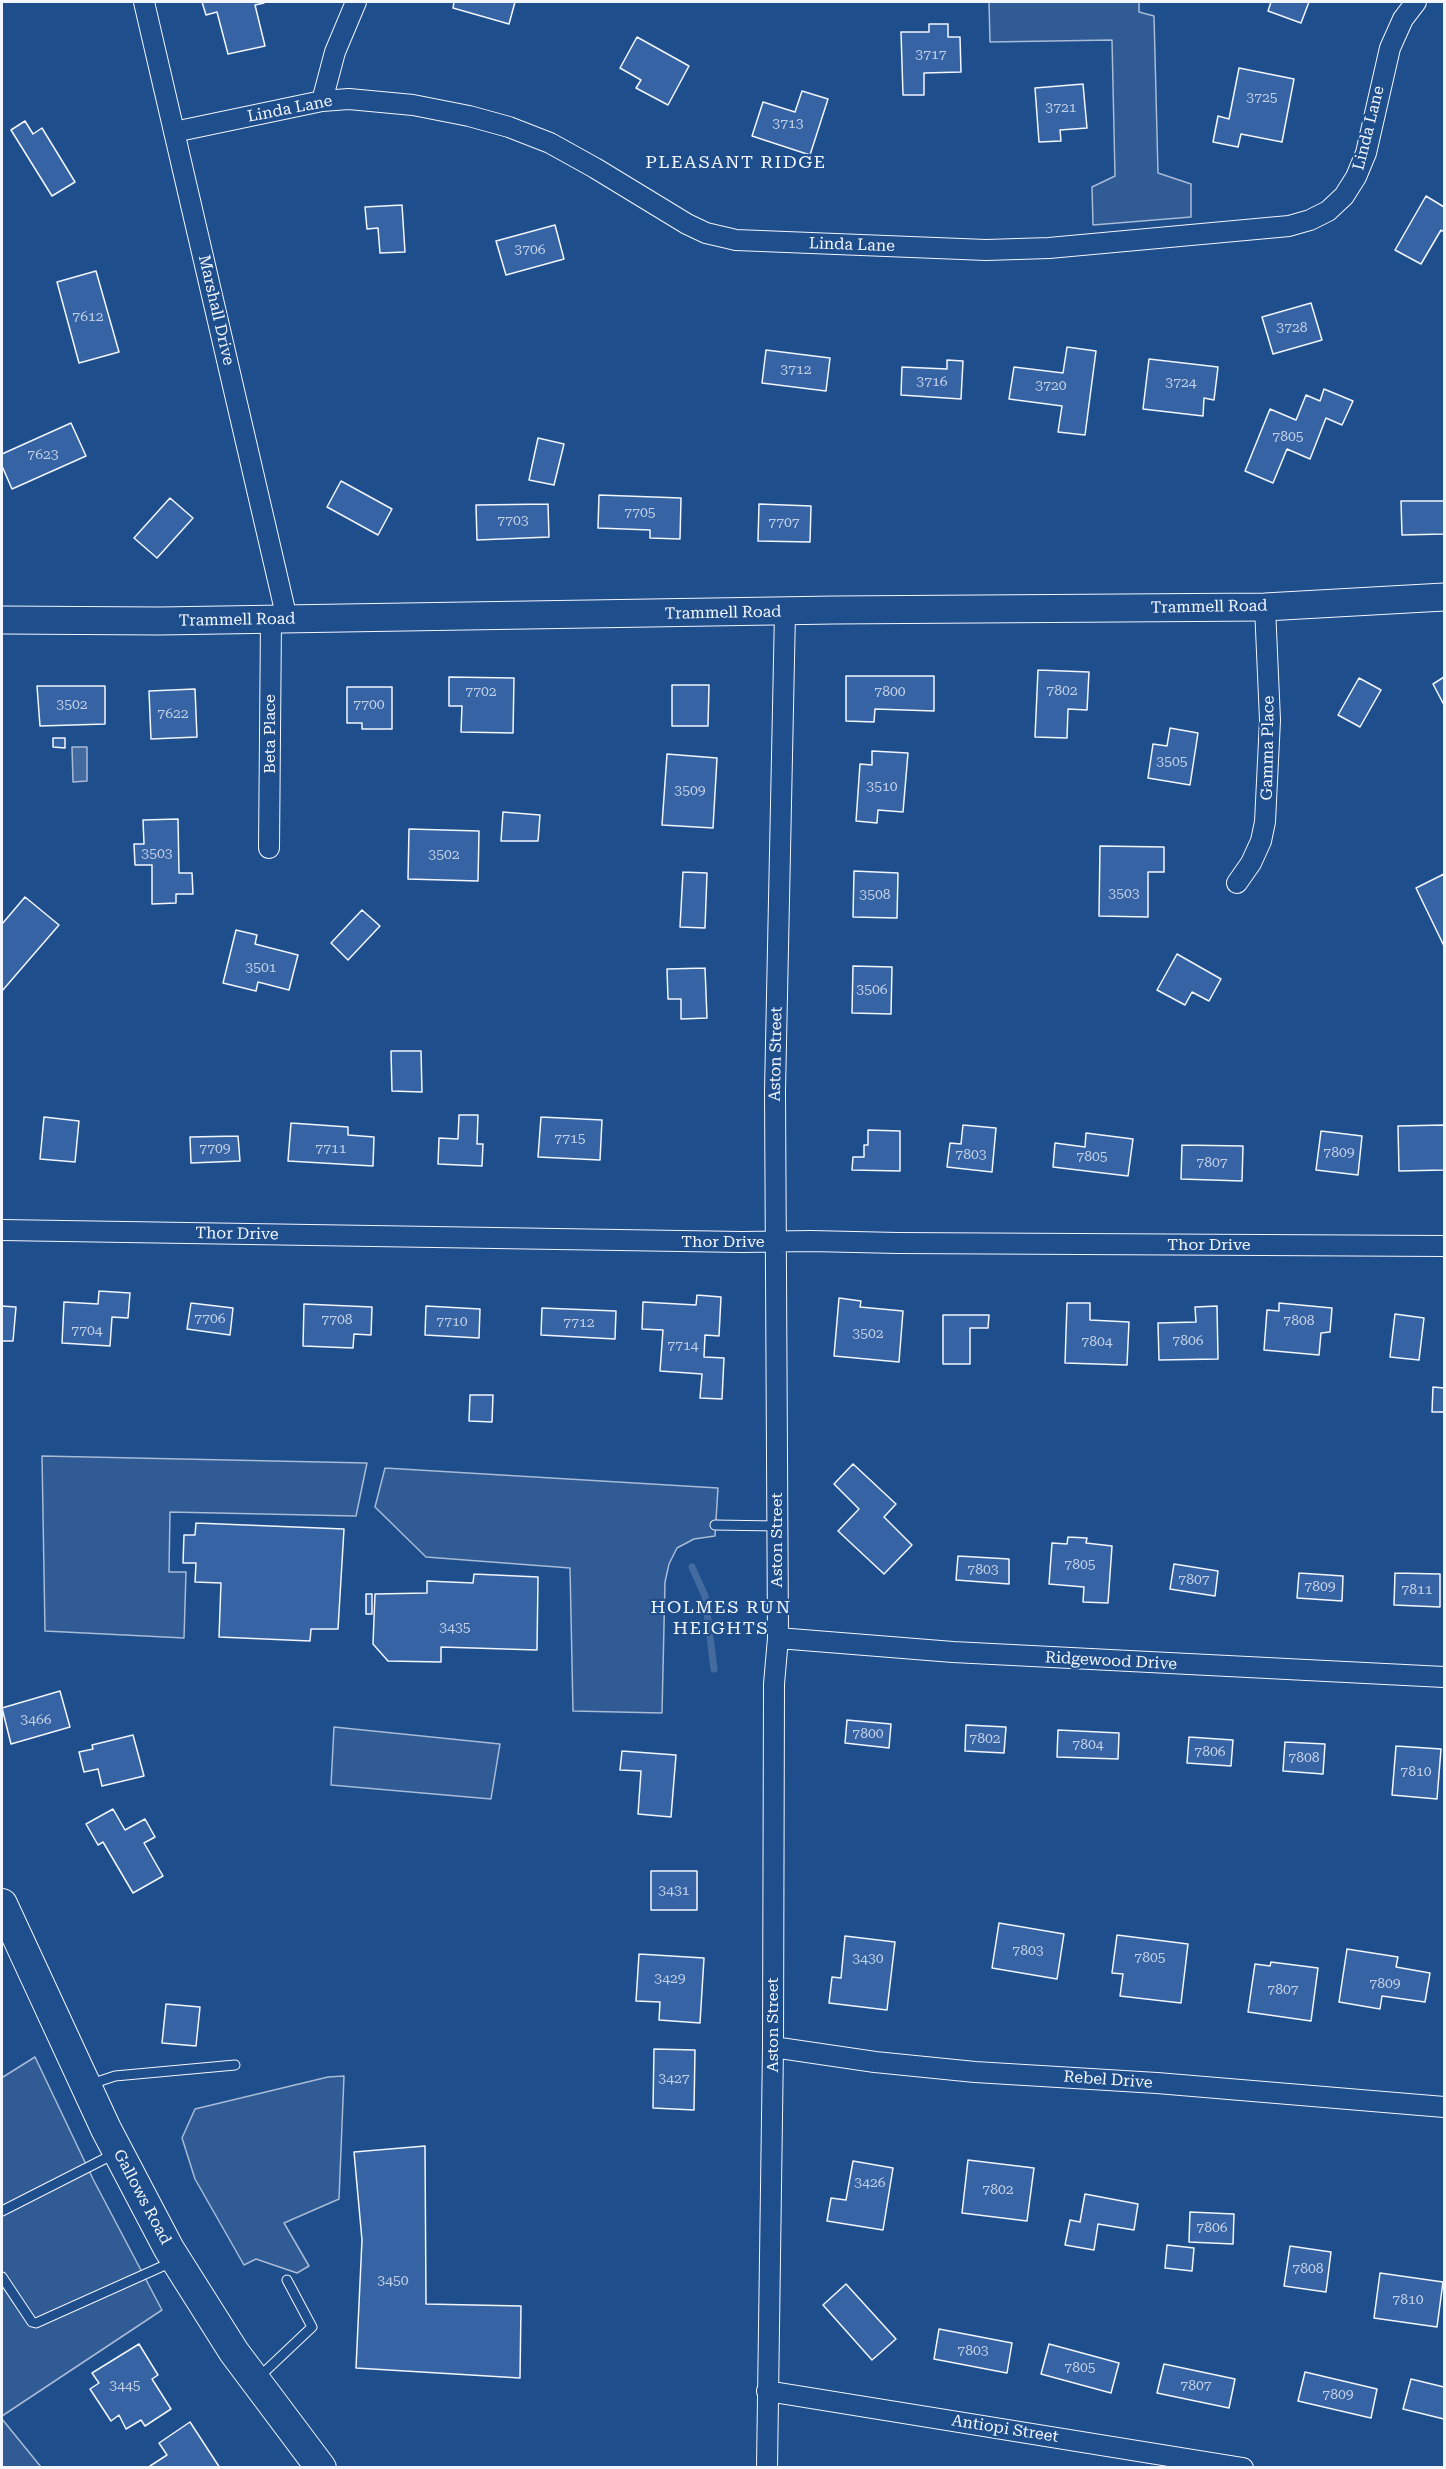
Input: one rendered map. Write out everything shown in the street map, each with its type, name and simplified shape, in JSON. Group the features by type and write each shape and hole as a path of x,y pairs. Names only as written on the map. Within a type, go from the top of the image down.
{"main road":[{"name":"Gallows Road","path":"2,1904 118,2152 176,2260 234,2352 321,2468"}],"street":[{"name":"Marshall Drive","path":"144,2 279,620"},
{"path":"322,101 335,52 356,2"},
{"name":"Linda Lane","path":"174,132 322,101 349,99 413,105 509,127 549,143 687,224 706,233 736,240 986,250 1060,247 1289,226 1310,220 1328,211 1344,196 1356,177 1366,153 1390,48 1403,19 1416,2"},
{"name":"Trammell Road","path":"2,620 279,620 1265,607 1444,597"},
{"name":"Gamma Place","path":"1236,883 1251,863 1261,841 1265,822 1270,720 1265,607"},
{"name":"Aston Street","path":"767,2468 773,2047 774,1684 778,1638 775,1091 785,612"},
{"name":"Beta Place","path":"269,848 279,620"},
{"name":"Thor Drive","path":"2,1230 776,1242 1444,1246"},
{"name":"Ridgewood Drive","path":"778,1638 953,1652 1444,1677"},
{"name":"Rebel Drive","path":"773,2047 875,2062 975,2072 1157,2083 1444,2107"},
{"name":"Antiopi Street","path":"767,2391 1244,2468"}],"lane":[{"path":"715,1524 776,1526"},
{"path":"86,2086 115,2076 234,2065"},
{"path":"2,2211 118,2152"},
{"path":"2,2277 32,2322 36,2323 176,2260"},
{"path":"256,2380 312,2327 287,2280"}],"shaded area":[{"path":"989,2 1139,2 1139,12 1154,16 1158,173 1191,184 1191,217 1093,225 1092,187 1115,176 1112,40 990,42"},
{"path":"72,747 87,747 87,781 73,782"},
{"path":"42,1456 367,1463 356,1516 170,1512 169,1572 186,1572 184,1638 45,1631"},
{"path":"385,1468 718,1488 715,1536 694,1539 677,1548 669,1564 665,1582 662,1713 573,1711 570,1568 426,1557 375,1507"},
{"path":"334,1727 500,1744 491,1799 331,1785"},
{"path":"35,2057 93,2179 162,2310 2,2416 2,2075 3,2077"},
{"path":"344,2076 339,2199 284,2223 309,2266 297,2273 256,2259 244,2265 195,2179 182,2138 195,2109 328,2077"},
{"path":"2,2419 41,2467 2,2467"}],"building":[{"path":"202,2 263,2 255,5 265,46 228,54 217,12 206,15"},
{"path":"454,2 515,2 509,24 453,8"},
{"path":"1271,2 1309,2 1301,23 1268,11"},
{"path":"929,24 948,24 948,37 960,37 961,72 924,73 924,95 903,95 901,32 929,32"},
{"path":"637,37 689,66 668,105 636,88 641,80 620,68"},
{"path":"1239,68 1294,79 1282,142 1241,134 1238,147 1213,142 1218,116 1229,119"},
{"path":"1083,84 1087,128 1060,130 1061,141 1039,142 1035,88"},
{"path":"802,91 828,99 810,155 752,136 763,102 795,112"},
{"path":"25,121 33,134 42,128 75,182 52,196 11,130"},
{"path":"1426,196 1444,207 1444,232 1441,230 1421,264 1395,250"},
{"path":"402,205 405,252 380,253 378,228 367,229 365,207"},
{"path":"555,225 564,259 506,275 496,241"},
{"path":"96,271 119,352 79,363 57,282"},
{"path":"1311,303 1322,340 1273,354 1262,317"},
{"path":"1067,347 1096,351 1085,435 1058,432 1062,406 1009,399 1014,367 1063,373"},
{"path":"766,350 830,358 826,391 762,383"},
{"path":"1149,359 1218,367 1214,400 1204,398 1203,416 1143,409"},
{"path":"947,360 963,361 961,399 901,395 902,367 947,369"},
{"path":"1324,389 1353,401 1342,425 1326,418 1310,459 1287,449 1273,483 1245,471 1270,409 1296,420 1306,395 1320,401"},
{"path":"71,423 86,456 12,489 2,466 2,454"},
{"path":"538,438 564,444 554,485 529,480"},
{"path":"341,481 392,509 378,535 327,507"},
{"path":"599,495 681,498 680,539 650,538 650,530 598,528"},
{"path":"170,498 193,518 157,558 134,538"},
{"path":"1401,501 1444,501 1444,534 1402,535"},
{"path":"548,504 549,537 477,540 476,505"},
{"path":"759,504 811,506 810,542 758,541"},
{"path":"1038,670 1089,672 1087,710 1068,709 1067,738 1035,737"},
{"path":"846,676 934,676 934,711 875,709 874,722 846,721"},
{"path":"449,677 514,678 513,733 461,732 462,706 449,706"},
{"path":"1444,677 1444,705 1433,684"},
{"path":"1359,678 1381,690 1360,727 1338,715"},
{"path":"672,685 709,685 708,726 672,726"},
{"path":"37,686 105,686 105,724 40,726"},
{"path":"347,687 392,687 392,729 362,729 362,723 347,723"},
{"path":"195,689 197,737 151,739 149,691"},
{"path":"1170,728 1198,733 1190,785 1148,778 1153,744 1167,746"},
{"path":"53,738 65,738 65,748 53,747"},
{"path":"872,751 908,753 903,812 878,810 877,823 856,821 860,764 872,765"},
{"path":"667,754 717,758 713,828 662,825"},
{"path":"503,812 540,815 538,841 501,841"},
{"path":"178,819 179,873 192,873 193,894 176,894 176,903 152,904 152,865 135,865 134,844 144,844 143,820"},
{"path":"409,829 479,831 478,881 408,879"},
{"path":"1100,846 1164,847 1164,872 1148,872 1148,917 1099,916"},
{"path":"854,871 898,873 897,918 853,917"},
{"path":"683,872 707,873 705,928 680,927"},
{"path":"1444,874 1444,946 1416,888"},
{"path":"25,897 59,925 2,991 2,924"},
{"path":"362,910 380,926 348,960 331,943"},
{"path":"236,930 257,935 255,944 298,955 289,990 258,982 256,991 223,983"},
{"path":"1177,954 1221,979 1209,1001 1192,992 1185,1005 1157,990"},
{"path":"853,966 892,967 891,1014 852,1013"},
{"path":"705,968 707,1018 681,1019 681,999 668,999 667,969"},
{"path":"391,1051 421,1051 422,1092 392,1091"},
{"path":"459,1115 478,1115 477,1144 483,1144 482,1166 438,1164 439,1138 458,1139"},
{"path":"44,1117 79,1121 75,1162 40,1159"},
{"path":"541,1117 602,1120 600,1160 538,1157"},
{"path":"291,1123 348,1127 348,1135 374,1137 373,1166 288,1161"},
{"path":"963,1125 996,1128 992,1172 947,1167 950,1143 961,1144"},
{"path":"1444,1125 1444,1170 1399,1171 1398,1126"},
{"path":"868,1130 900,1131 900,1171 852,1170 853,1157 864,1157 864,1145 868,1145"},
{"path":"1321,1131 1362,1136 1358,1175 1316,1170"},
{"path":"1086,1133 1133,1139 1128,1176 1053,1167 1055,1143 1085,1147"},
{"path":"238,1136 240,1161 191,1163 190,1137"},
{"path":"1182,1145 1243,1146 1242,1181 1181,1179"},
{"path":"99,1291 130,1293 128,1318 112,1317 110,1346 62,1343 64,1302 98,1304"},
{"path":"697,1295 721,1297 719,1336 705,1335 704,1357 724,1358 722,1399 700,1398 702,1374 660,1371 663,1330 642,1329 643,1302 696,1305"},
{"path":"839,1298 861,1301 860,1307 903,1311 899,1362 834,1356"},
{"path":"191,1303 233,1308 230,1335 187,1329"},
{"path":"1067,1303 1090,1303 1090,1320 1129,1322 1127,1365 1065,1363"},
{"path":"1279,1303 1332,1308 1330,1332 1321,1333 1319,1355 1264,1350 1267,1310 1279,1311"},
{"path":"304,1304 372,1307 371,1335 354,1334 353,1348 303,1346"},
{"path":"2,1306 16,1307 13,1341 2,1341"},
{"path":"426,1306 480,1309 479,1338 425,1335"},
{"path":"1217,1306 1218,1359 1159,1360 1158,1323 1196,1322 1195,1307"},
{"path":"542,1308 616,1311 615,1339 541,1335"},
{"path":"1395,1314 1424,1318 1419,1360 1390,1357"},
{"path":"943,1315 989,1315 988,1328 970,1328 970,1364 943,1364"},
{"path":"1433,1387 1444,1388 1444,1412 1432,1412"},
{"path":"470,1395 493,1395 492,1422 469,1421"},
{"path":"853,1464 896,1504 884,1517 912,1545 884,1574 838,1531 859,1509 834,1484"},
{"path":"196,1523 344,1529 338,1629 311,1629 310,1641 219,1637 221,1583 195,1582 196,1563 183,1563 184,1535 195,1535"},
{"path":"1068,1537 1087,1538 1086,1543 1112,1546 1108,1603 1083,1602 1084,1587 1049,1584 1052,1543 1067,1544"},
{"path":"958,1556 1009,1559 1009,1584 956,1580"},
{"path":"1174,1564 1218,1571 1215,1596 1170,1589"},
{"path":"1299,1573 1343,1576 1342,1601 1297,1598"},
{"path":"1395,1573 1440,1574 1440,1607 1394,1605"},
{"path":"474,1574 538,1577 537,1650 441,1647 441,1662 388,1661 373,1644 375,1594 427,1593 427,1581 473,1583"},
{"path":"366,1594 372,1594 372,1614 366,1614"},
{"path":"60,1691 70,1727 11,1744 2,1708"},
{"path":"847,1720 891,1724 889,1748 845,1743"},
{"path":"966,1725 1006,1727 1004,1753 965,1751"},
{"path":"1058,1730 1119,1733 1118,1759 1057,1757"},
{"path":"133,1735 144,1776 102,1786 98,1769 84,1772 79,1752 93,1749 92,1745"},
{"path":"1189,1737 1233,1740 1231,1766 1187,1763"},
{"path":"1285,1742 1325,1744 1323,1774 1283,1771"},
{"path":"1396,1746 1441,1749 1437,1799 1392,1795"},
{"path":"622,1751 676,1755 671,1817 638,1814 641,1771 620,1770"},
{"path":"113,1809 125,1830 145,1819 155,1837 144,1843 163,1876 133,1893 103,1842 98,1845 86,1824"},
{"path":"651,1871 697,1871 697,1910 651,1910"},
{"path":"999,1923 1064,1934 1057,1979 992,1968"},
{"path":"1117,1935 1188,1944 1181,2003 1120,1996 1123,1974 1112,1973"},
{"path":"845,1936 895,1942 887,2010 829,2003 832,1977 841,1978"},
{"path":"1347,1949 1398,1957 1396,1967 1430,1973 1425,2002 1382,1996 1380,2009 1339,2002"},
{"path":"639,1954 704,1958 700,2023 659,2020 660,2002 636,2001"},
{"path":"1271,1962 1318,1968 1311,2021 1248,2012 1255,1964 1270,1966"},
{"path":"166,2004 200,2007 196,2046 162,2043"},
{"path":"654,2049 695,2050 694,2110 653,2108"},
{"path":"425,2146 426,2304 521,2306 520,2378 356,2368 362,2240 354,2152"},
{"path":"968,2160 1034,2168 1027,2221 962,2213"},
{"path":"853,2161 893,2168 883,2230 827,2221 831,2198 846,2200"},
{"path":"1085,2194 1138,2204 1134,2230 1098,2224 1094,2250 1065,2245 1070,2220 1080,2222"},
{"path":"1190,2212 1234,2214 1233,2244 1189,2242"},
{"path":"1167,2245 1194,2248 1192,2271 1165,2268"},
{"path":"1290,2246 1331,2252 1326,2292 1284,2286"},
{"path":"1380,2273 1443,2282 1437,2327 1374,2318"},
{"path":"846,2284 896,2339 872,2360 823,2305"},
{"path":"939,2329 1012,2343 1007,2373 934,2359"},
{"path":"139,2344 158,2375 152,2379 171,2409 145,2426 141,2420 126,2429 119,2415 111,2421 90,2389 99,2383 92,2373"},
{"path":"1049,2344 1119,2363 1111,2393 1041,2374"},
{"path":"1164,2364 1235,2379 1229,2408 1157,2393"},
{"path":"1305,2372 1377,2389 1371,2418 1298,2401"},
{"path":"1411,2379 1444,2387 1444,2419 1403,2409"},
{"path":"190,2422 220,2468 151,2468 150,2466 167,2455 159,2443"}],"waterway":[{"path":"692,1567 705,1596 714,1669"}],"district":[{"name":"PLEASANT RIDGE","path":"736,163"},
{"name":"HOLMES RUN HEIGHTS","path":"721,1618"}]}
